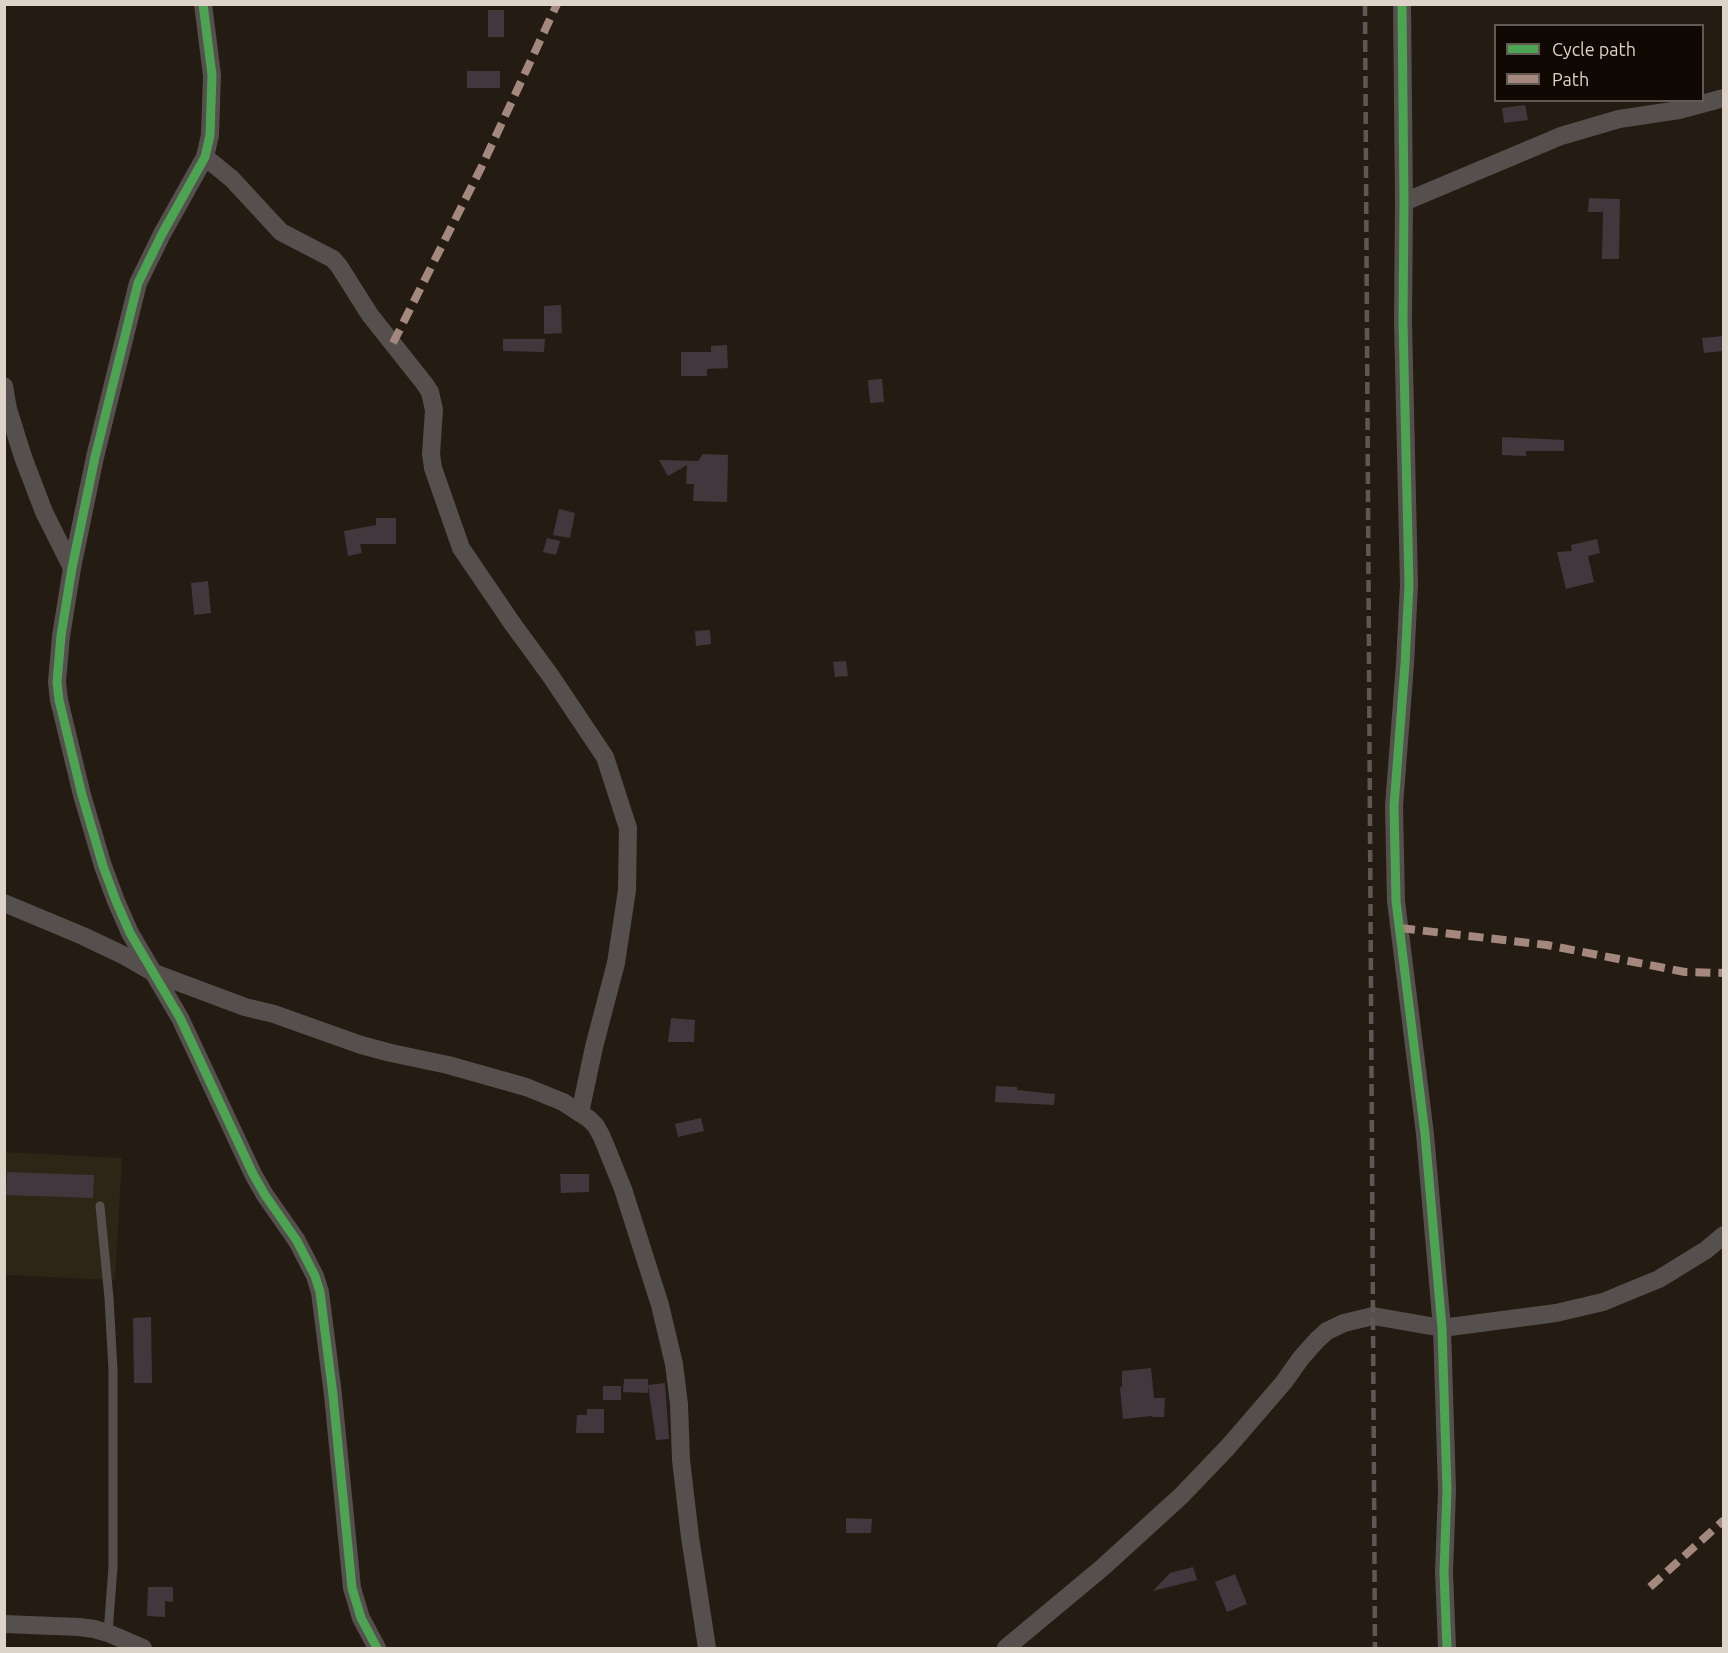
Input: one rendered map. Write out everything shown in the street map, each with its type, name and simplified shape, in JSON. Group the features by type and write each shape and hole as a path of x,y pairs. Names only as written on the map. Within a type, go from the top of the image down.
{"street":[{"path":"203,4 212,75 210,135 205,157 162,234 138,283 95,457 72,568 61,636 57,682 58,700 103,866 130,933 180,1018 253,1174 297,1241 315,1276 320,1292 333,1395 351,1588 361,1618 377,1648"},
{"path":"1402,4 1403,322 1408,585 1405,664 1394,806 1396,902 1425,1134 1442,1328 1447,1490 1444,1572 1447,1648"},
{"path":"1404,202 1570,133 1619,119 1679,110 1724,98"},
{"path":"205,157 232,179 282,232 333,259 370,315 424,383 432,399 434,410 431,454 433,468 462,548 605,757 628,828 627,890 615,963 580,1113"},
{"path":"4,386 8,409 27,468 44,512 72,568"},
{"path":"4,903 83,936 154,973 245,1007 274,1014 361,1045 448,1065 526,1087 563,1102 596,1126 623,1189 660,1305 674,1365 680,1404 682,1471 707,1648"},
{"path":"1006,1648 1102,1568 1181,1496 1228,1447 1284,1382 1301,1358 1327,1331 1344,1323 1373,1316 1442,1328 1556,1313 1603,1302 1659,1279 1706,1251 1724,1235"},
{"path":"4,1624 79,1627 108,1633 143,1648"}],"lane":[{"path":"100,1206 113,1370 113,1567 108,1633"}],"shaded area":[{"path":"4,1152 122,1158 115,1280 5,1275"}],"building":[{"path":"488,10 504,10 504,37 488,37"},
{"path":"467,71 500,71 500,88 467,88"},
{"path":"1525,105 1528,120 1504,123 1502,108"},
{"path":"1589,198 1620,199 1619,259 1602,259 1603,212 1588,212"},
{"path":"561,305 562,333 544,334 544,306"},
{"path":"1724,336 1724,351 1704,353 1702,338"},
{"path":"503,339 545,339 544,352 503,351"},
{"path":"727,345 728,368 707,369 707,376 681,376 681,352 711,352 711,346"},
{"path":"882,379 884,402 870,403 868,380"},
{"path":"1502,437 1564,440 1564,451 1526,451 1526,456 1502,455"},
{"path":"703,454 728,455 727,502 693,501 694,484 686,484 687,465 668,476 659,460 698,461"},
{"path":"559,509 575,513 570,538 553,535"},
{"path":"376,518 396,518 396,544 360,544 362,553 348,556 344,531 376,525"},
{"path":"547,538 560,541 556,555 543,552"},
{"path":"1597,539 1600,553 1588,556 1594,582 1566,589 1557,552 1572,551 1571,545"},
{"path":"208,581 211,613 194,615 191,583"},
{"path":"710,630 711,644 696,646 695,631"},
{"path":"846,661 848,676 835,677 833,662"},
{"path":"671,1018 695,1020 694,1042 668,1042"},
{"path":"996,1086 1017,1087 1017,1090 1055,1094 1054,1105 995,1102"},
{"path":"701,1118 704,1131 678,1137 675,1124"},
{"path":"7,1172 94,1175 93,1198 6,1195"},
{"path":"560,1174 589,1174 589,1192 561,1193"},
{"path":"151,1317 152,1383 134,1383 133,1318"},
{"path":"1151,1368 1154,1398 1165,1398 1164,1417 1123,1419 1120,1387 1122,1387 1122,1371"},
{"path":"624,1379 648,1379 648,1393 623,1392"},
{"path":"665,1383 669,1439 656,1440 648,1385"},
{"path":"603,1386 621,1386 621,1400 603,1400"},
{"path":"587,1409 604,1409 604,1433 576,1433 577,1415 587,1415"},
{"path":"846,1518 872,1519 871,1533 846,1533"},
{"path":"1193,1567 1197,1580 1153,1591 1170,1573"},
{"path":"1235,1574 1247,1604 1227,1612 1215,1582"},
{"path":"148,1587 173,1587 173,1602 165,1601 165,1617 147,1616"}],"railway":[{"path":"1365,4 1375,1648"}],"marked path":[{"path":"393,343 481,168 557,4"},
{"path":"1400,928 1547,945 1685,972 1724,973"},
{"path":"1650,1587 1724,1520"}],"cycle path":[{"path":"203,4 212,75 210,135 205,157 162,234 138,283 95,457 72,568 61,636 57,682 59,700 82,795 116,901 130,933 180,1018 253,1174 297,1241 315,1276 320,1292 333,1395 352,1588 361,1618 377,1648"},
{"path":"1402,4 1403,322 1409,585 1394,806 1396,901 1425,1134 1442,1328 1447,1490 1444,1572 1447,1648"}]}
